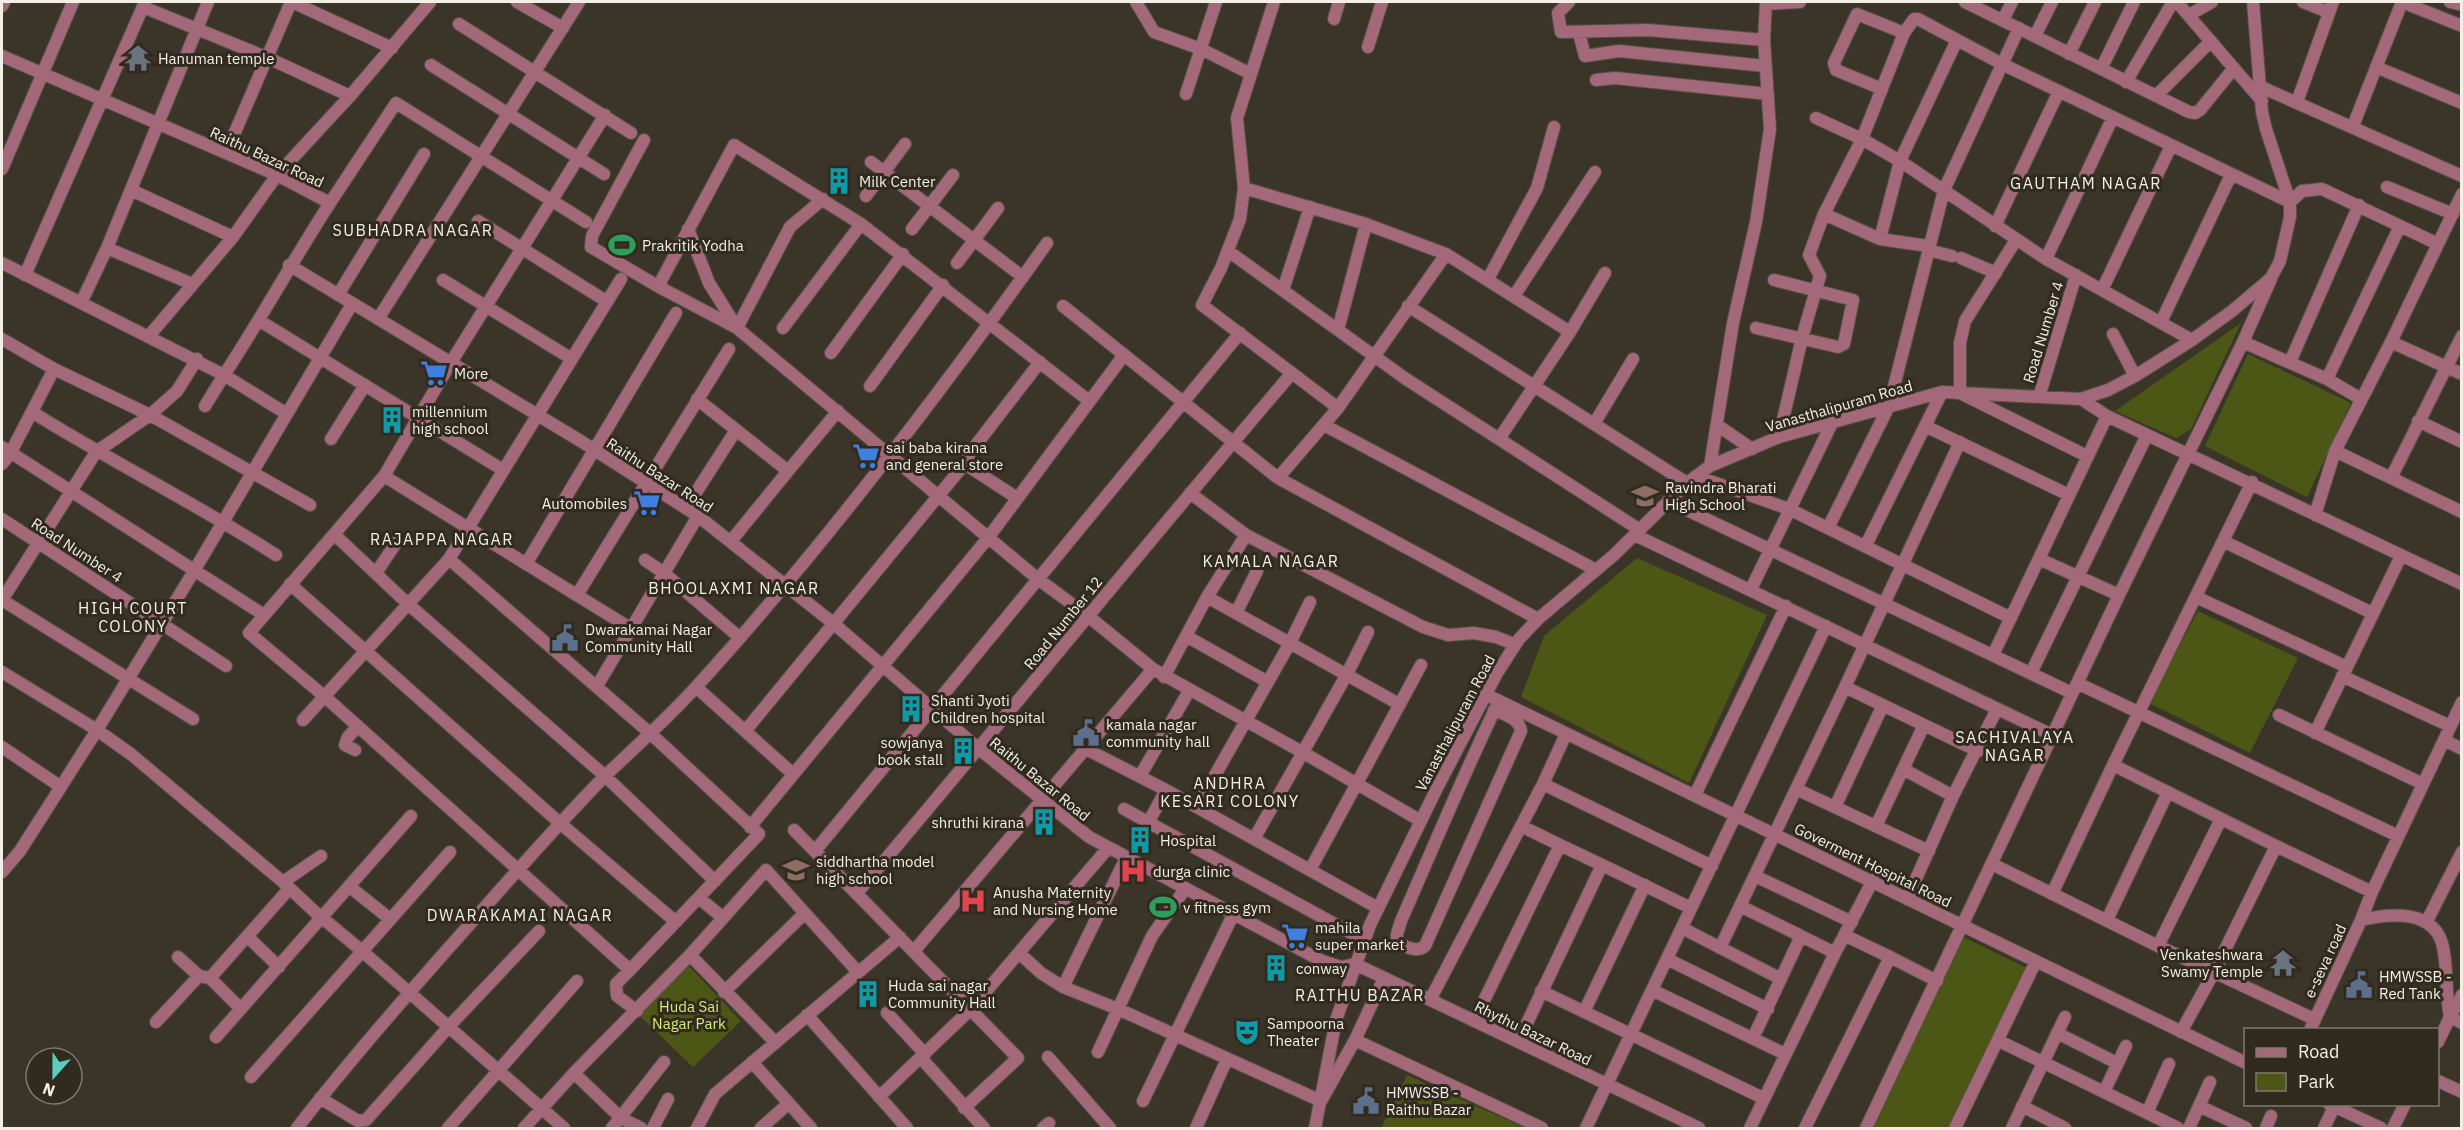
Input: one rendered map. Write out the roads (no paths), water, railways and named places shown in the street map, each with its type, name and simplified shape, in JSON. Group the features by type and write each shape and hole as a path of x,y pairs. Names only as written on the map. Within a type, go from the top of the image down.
{"street":[{"path":"2,6 4,2"},
{"path":"2,169 73,2"},
{"path":"81,303 107,248 208,2"},
{"path":"226,153 292,2 392,48"},
{"path":"148,337 233,237 277,175 350,96 430,2"},
{"path":"517,2 563,28"},
{"path":"378,320 579,2"},
{"path":"1136,2 1154,32 1201,49 1251,74"},
{"path":"1186,94 1216,2"},
{"path":"1274,2 1237,118 1244,188 1240,219 1228,251 1202,304 1338,408"},
{"path":"1334,20 1339,2"},
{"path":"1368,47 1382,2"},
{"path":"1569,2 1558,13 1561,32 1648,30 1764,40"},
{"path":"1710,466 1734,323 1766,168 1770,129 1764,40 1767,2 1800,2"},
{"path":"1969,2 2126,82 2195,113 2234,68"},
{"path":"2003,21 2012,2"},
{"path":"2035,36 2052,2"},
{"path":"2069,54 2094,2"},
{"path":"2101,69 2134,2"},
{"path":"2176,6 2212,2"},
{"name":"Vanasthalipuram Road","path":"1315,1128 1336,1020 1364,940 1420,821 1514,644 1538,619 1637,533 1668,501 1710,466 1779,437 1889,406 1942,393 2082,399 2108,390 2192,340 2232,311 2271,278 2280,261 2285,242 2290,217 2290,202 2266,129 2253,2"},
{"path":"2298,102 2330,7 2303,2"},
{"path":"2353,126 2402,2 2462,26"},
{"path":"2450,2 2462,5"},
{"path":"25,275 144,4 350,96"},
{"path":"2126,82 2176,6"},
{"path":"2176,6 2211,41 2262,101"},
{"path":"1882,89 1836,70 1834,63 1857,14 1904,33"},
{"path":"1779,437 1802,338 1820,276 1809,255 1824,214 1862,139 1904,33 1911,21 1918,19 2002,64 2290,202 2302,191 2315,188 2359,205 2438,244"},
{"path":"459,24 605,115 631,134"},
{"path":"1828,528 1889,406 1944,190 2019,28"},
{"path":"1579,33 1585,56 1619,51 1765,66"},
{"path":"1880,239 1900,161 1957,40"},
{"path":"2156,96 2211,41"},
{"name":"Raithu Bazar Road","path":"2,56 277,175 330,203 289,265 594,450 698,516 833,623 979,749 1089,837 1322,961 1341,967 1355,964"},
{"path":"431,65 604,174"},
{"path":"2376,67 2462,103"},
{"path":"1596,80 1615,78 1768,94"},
{"path":"2261,87 2462,176"},
{"path":"1995,226 2059,91"},
{"path":"330,203 396,103 586,222"},
{"path":"605,115 450,364 384,476 249,633 358,726 630,970"},
{"path":"2046,259 2113,117"},
{"path":"1816,118 1862,139 1900,161 2046,259 2192,340"},
{"path":"1488,279 1537,188 1554,127"},
{"path":"644,140 592,236 591,247 661,288 737,328 1038,579 1164,677 1302,752 1420,821"},
{"path":"866,196 905,144"},
{"path":"661,288 661,281 734,145 824,199 903,254 1088,400"},
{"path":"2102,290 2171,146"},
{"path":"338,295 424,154"},
{"path":"871,162 1023,277"},
{"path":"1514,296 1595,172"},
{"path":"912,229 953,175"},
{"path":"2162,322 2231,175"},
{"path":"2386,187 2452,214"},
{"path":"1244,188 1366,224 1446,254 1570,332"},
{"path":"131,190 233,237"},
{"path":"2315,515 2335,451 2391,342 2462,194"},
{"path":"737,328 790,226 824,199"},
{"path":"2290,362 2359,205"},
{"path":"1283,290 1310,207"},
{"path":"957,263 998,208"},
{"path":"1824,214 1880,239 1928,248 1996,273"},
{"path":"478,221 606,301"},
{"path":"783,328 861,224"},
{"path":"1338,330 1366,224"},
{"path":"2326,379 2400,226"},
{"path":"688,229 709,283 737,328"},
{"path":"2016,240 1961,330 1960,393 2087,456"},
{"path":"297,1128 409,993 518,870 605,776 651,734 696,687 784,585 889,454 1047,243"},
{"path":"107,248 192,285"},
{"path":"1228,251 1406,380 1499,439 1637,533 2052,735"},
{"path":"831,353 903,254"},
{"path":"1278,478 1338,408 1446,254"},
{"path":"2,263 197,360 287,414"},
{"path":"205,406 260,321 289,265"},
{"path":"1499,439 1533,384 1570,332 1605,273"},
{"name":"Road Number 4","path":"2039,397 2076,275"},
{"path":"1866,1128 1938,981 2052,735 2243,342 2271,278"},
{"path":"303,720 449,558 621,279"},
{"path":"443,280 572,359"},
{"path":"1756,328 1838,347 1844,344 1853,300 1773,280"},
{"path":"870,386 943,285"},
{"path":"2,872 20,851 195,570 352,304"},
{"path":"1063,306 1278,478 1538,619"},
{"path":"1408,306 1594,424 1692,480 1789,509 2011,618"},
{"path":"526,564 676,313"},
{"path":"260,321 503,470"},
{"path":"815,851 1240,333"},
{"path":"2113,334 2135,376"},
{"path":"2391,478 2462,336"},
{"path":"2,339 54,369 150,414 310,506"},
{"path":"2243,342 2326,379 2361,399"},
{"path":"2391,342 2462,374"},
{"path":"577,595 729,349"},
{"path":"750,827 988,538 1088,400 1124,355"},
{"path":"1594,424 1633,359"},
{"path":"194,719 2,600 96,452 150,414 177,391 197,360"},
{"path":"746,730 968,461 969,454 1040,362"},
{"path":"54,369 32,412 4,455 70,492 264,615"},
{"name":"Road Number 12","path":"857,893 1292,373"},
{"path":"331,439 365,385"},
{"path":"1866,545 1942,393"},
{"path":"697,399 788,471"},
{"path":"2082,399 2107,416 2462,584"},
{"path":"731,541 837,411"},
{"path":"32,412 96,452 224,521 276,555"},
{"path":"1993,655 2107,416"},
{"path":"2418,421 2462,442"},
{"path":"1751,589 1832,423"},
{"path":"1324,425 1596,570"},
{"path":"1716,425 1752,449"},
{"path":"1925,426 2069,495"},
{"path":"686,508 736,430"},
{"path":"2031,673 2147,435"},
{"path":"1720,948 1960,442"},
{"path":"2335,451 2462,512"},
{"path":"968,461 971,468 1017,498"},
{"path":"384,476 630,628"},
{"path":"2052,894 2252,483"},
{"path":"1190,493 1246,535 1423,627 1448,635 1474,633 1496,637 1514,644"},
{"path":"1668,501 2031,673 2139,712 2398,836"},
{"path":"597,686 698,516"},
{"name":"Road Number 4","path":"2,519 226,666"},
{"path":"335,535 408,604 605,776 715,881"},
{"path":"1164,677 1207,597 1246,535"},
{"path":"376,573 398,540"},
{"path":"2223,541 2372,613"},
{"path":"2315,733 2401,556"},
{"path":"449,558 651,734 759,834 616,984 616,996 637,1011"},
{"path":"2039,559 2119,596"},
{"path":"645,560 664,573 739,637"},
{"path":"1236,613 1257,571"},
{"path":"290,585 561,824 676,922"},
{"path":"1207,597 1399,704"},
{"path":"2196,597 2450,726"},
{"path":"1197,807 1266,681 1290,643 1310,602"},
{"path":"1695,795 1786,606"},
{"path":"1586,1128 1826,626"},
{"path":"1254,839 1347,674 1368,632"},
{"path":"1186,636 1266,681"},
{"path":"1310,870 1421,665"},
{"path":"914,951 1153,669"},
{"path":"2,672 97,729 132,756 362,951 564,1128"},
{"path":"696,687 793,774"},
{"path":"1845,687 1978,751"},
{"path":"1140,776 1189,691"},
{"name":"Goverment Hospital Road","path":"1486,694 1496,706 1566,734 1695,795 2244,1062"},
{"path":"2361,920 2462,702"},
{"path":"1835,807 1883,705"},
{"path":"1496,706 1516,720 1521,731 1425,946 1418,949 1406,947 1399,944 1396,939 1401,921 1496,706"},
{"path":"1907,899 1953,796 1978,751 1997,709"},
{"path":"2279,715 2423,784"},
{"path":"1876,826 1924,725"},
{"path":"355,750 345,745 348,737 358,726"},
{"path":"1430,1000 1543,784 1566,734"},
{"path":"2444,740 2462,749"},
{"path":"2,747 61,786"},
{"path":"1086,749 1166,790 1378,908"},
{"path":"2113,765 2372,892"},
{"path":"1903,769 1953,796"},
{"path":"1543,784 1712,866"},
{"path":"1796,789 1929,851"},
{"path":"1148,823 1166,790"},
{"path":"2107,920 2168,792"},
{"path":"1124,809 1364,940"},
{"path":"216,1038 411,816"},
{"path":"2158,946 2222,819"},
{"path":"1521,826 1691,908"},
{"path":"794,830 1018,1058 964,1108"},
{"path":"1474,1021 1560,845"},
{"path":"2181,1032 2214,972 2276,846"},
{"path":"879,1097 971,1009 1108,848"},
{"path":"251,1077 450,852"},
{"path":"2456,1020 2446,1000 2443,946 2439,935 2427,921 2462,852"},
{"path":"156,1022 247,936 286,886 321,856"},
{"path":"1063,987 1126,858"},
{"path":"1992,864 2214,972 2312,1024"},
{"path":"1518,1042 1602,865"},
{"path":"524,1128 574,1073 690,955 766,870 858,972"},
{"path":"1755,876 1852,922"},
{"path":"1750,1128 1873,880"},
{"path":"1584,1012 1645,885"},
{"path":"350,887 390,919"},
{"path":"1098,1052 1152,936 1185,889"},
{"path":"699,898 722,917"},
{"path":"1740,906 1835,953"},
{"path":"724,992 805,913"},
{"name":"e-seva road","path":"2312,1024 2361,920 2393,914 2427,921"},
{"path":"1143,1101 1233,915"},
{"path":"1682,928 1781,979"},
{"path":"320,1098 358,1121 366,1120 539,931"},
{"path":"1844,935 1938,981"},
{"path":"247,936 279,966"},
{"path":"697,1128 715,1094 900,936"},
{"path":"1753,1038 1801,936"},
{"path":"1020,953 1041,974 1063,987 1118,1009 1322,1101 1355,1040 1384,978"},
{"path":"690,955 775,1042"},
{"path":"178,957 241,1009"},
{"path":"1805,1128 1890,957"},
{"path":"1667,959 1768,1009"},
{"path":"1955,1128 2036,962"},
{"name":"Rhythu Bazar Road","path":"1355,964 1699,1128"},
{"path":"448,1128 578,981"},
{"path":"1652,990 1785,1054"},
{"path":"1541,991 1763,1098"},
{"path":"2439,1041 2456,1020 2462,995"},
{"path":"887,1012 964,1108 984,1128"},
{"path":"807,1015 907,1128"},
{"path":"2012,1128 2065,1017"},
{"path":"2057,1034 2117,1063"},
{"path":"1355,1040 1542,1128"},
{"path":"1999,1041 2175,1128"},
{"path":"2104,1092 2126,1046"},
{"path":"1048,1057 1110,1128"},
{"path":"1196,1128 1227,1059"},
{"path":"612,1128 664,1062"},
{"path":"752,1062 811,1128"},
{"path":"2147,1113 2169,1064"},
{"path":"574,1073 621,1118 641,1128"},
{"path":"2439,1081 2462,1092"},
{"path":"2189,1128 2210,1082"},
{"path":"653,1128 668,1099"},
{"path":"761,1128 788,1104"},
{"path":"2022,1106 2065,1128"},
{"path":"2199,1106 2246,1128"},
{"path":"2324,1128 2332,1106 2380,1128"},
{"path":"2392,1128 2404,1106"},
{"path":"2266,1128 2271,1116"}],"place":[{"name":"Hanuman temple","path":"138,58"},
{"name":"Milk Center","path":"839,181"},
{"name":"Prakritik Yodha","path":"622,245"},
{"name":"More","path":"434,373"},
{"name":"millennium high school","path":"392,420"},
{"name":"sai baba kirana and general store","path":"866,456"},
{"name":"Ravindra Bharati High School","path":"1645,496"},
{"name":"Automobiles","path":"647,503"},
{"name":"Dwarakamai Nagar Community Hall","path":"565,638"},
{"name":"Shanti Jyoti Children hospital","path":"911,709"},
{"name":"kamala nagar community hall","path":"1086,733"},
{"name":"sowjanya book stall","path":"963,751"},
{"name":"shruthi kirana","path":"1044,822"},
{"name":"Hospital","path":"1140,840"},
{"name":"siddhartha model high school","path":"796,870"},
{"name":"durga clinic","path":"1133,871"},
{"name":"Anusha Maternity and Nursing Home","path":"973,901"},
{"name":"v fitness gym","path":"1163,907"},
{"name":"mahila super market","path":"1295,936"},
{"name":"Venkateshwara Swamy Temple","path":"2283,963"},
{"name":"conway","path":"1276,968"},
{"name":"HMWSSB - Red Tank","path":"2359,985"},
{"name":"Huda sai nagar Community Hall","path":"868,994"},
{"name":"Sampoorna Theater","path":"1247,1032"},
{"name":"HMWSSB - Raithu Bazar","path":"1366,1101"}],"district":[{"name":"GAUTHAM NAGAR","path":"2086,183"},
{"name":"SUBHADRA NAGAR","path":"413,230"},
{"name":"RAJAPPA NAGAR","path":"442,539"},
{"name":"KAMALA NAGAR","path":"1271,561"},
{"name":"BHOOLAXMI NAGAR","path":"734,588"},
{"name":"HIGH COURT COLONY","path":"133,617"},
{"name":"SACHIVALAYA NAGAR","path":"2015,746"},
{"name":"ANDHRA KESARI COLONY","path":"1230,792"},
{"name":"DWARAKAMAI NAGAR","path":"520,915"},
{"name":"RAITHU BAZAR","path":"1360,995"}],"park label":[{"name":"Huda Sai Nagar Park","path":"689,1014"}]}
